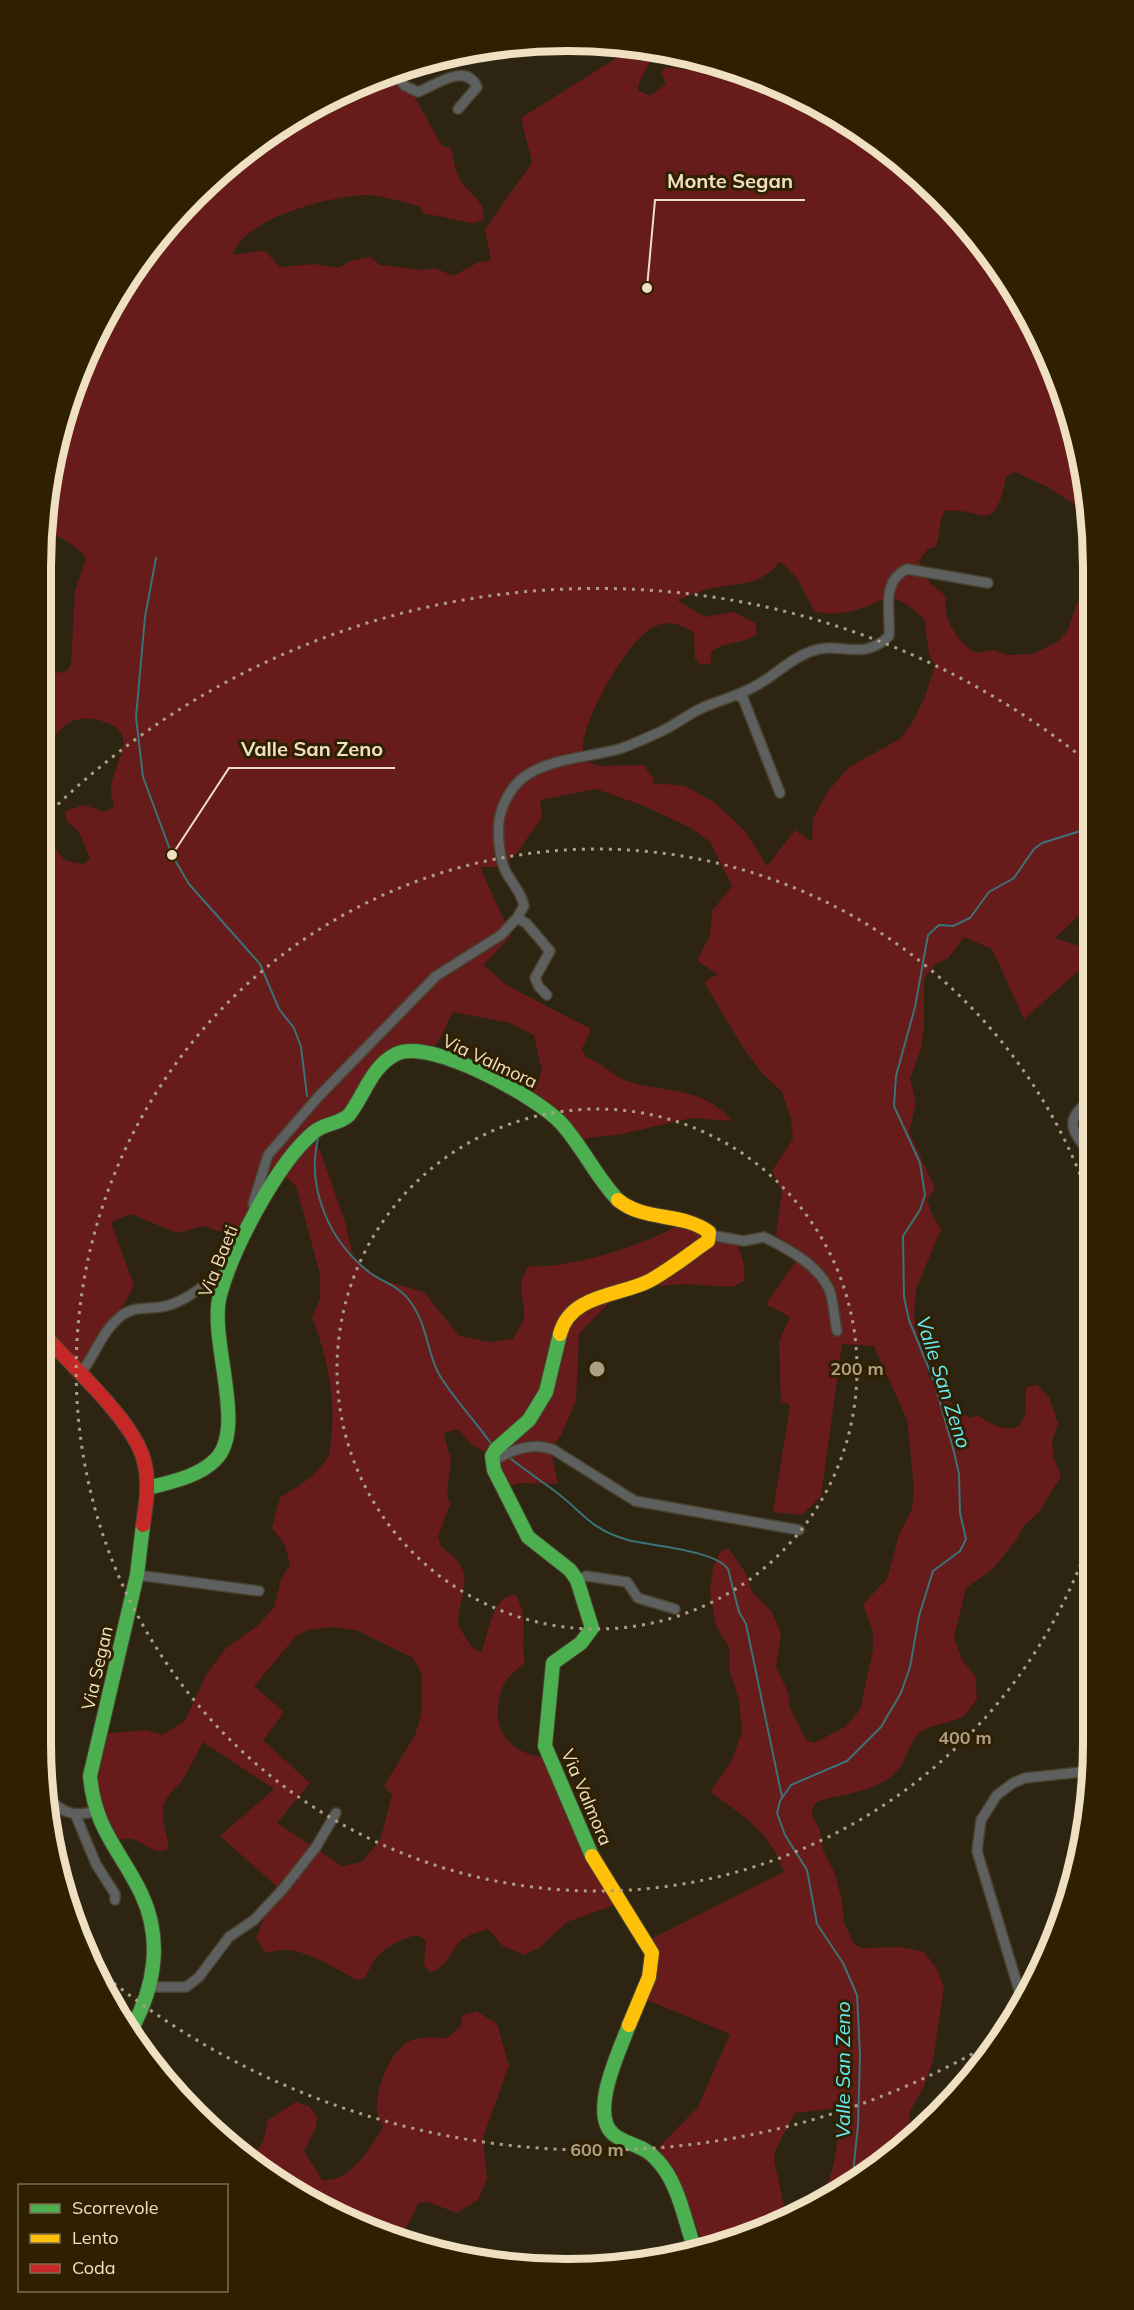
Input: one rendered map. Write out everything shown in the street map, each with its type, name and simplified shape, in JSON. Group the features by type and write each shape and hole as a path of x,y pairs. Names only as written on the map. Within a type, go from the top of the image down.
{"street":[{"path":"399,79 405,86 418,92 449,77 465,75 473,79 477,87 458,109"},
{"path":"547,995 539,987 535,978 550,951 526,923 517,918 524,906 521,891 504,868 500,840 500,814 517,784 532,772 574,758 622,747 763,682 777,670 812,650 837,648 854,652 883,642 889,636 889,589 899,573 907,569 988,584"},
{"path":"736,695 743,698 780,793"},
{"name":"Via Baeti","path":"148,1488 192,1474 220,1456 231,1427 215,1332 219,1297 256,1214 253,1204 268,1155 348,1067 436,976 501,935 517,918"},
{"name":"Via Valmora","path":"256,1214 302,1142 320,1127 341,1122 350,1114 366,1084 391,1057 406,1050 422,1050 474,1070 538,1103 558,1120 606,1188 627,1209 706,1228 710,1235"},
{"path":"1083,1108 1073,1116 1071,1123 1083,1144"},
{"path":"493,1461 496,1449 529,1420 546,1392 562,1327 575,1310 592,1300 649,1281 708,1241 710,1235 744,1241 764,1237 793,1253 822,1279 830,1291 837,1330"},
{"path":"81,1373 108,1328 122,1316 135,1309 161,1307 177,1302 231,1269"},
{"name":"Via Segan","path":"51,1343 81,1373 126,1425 144,1459 148,1488 137,1575 90,1776 97,1822 141,1893 154,1928 155,1959 150,1987 134,2024"},
{"path":"493,1461 512,1452 542,1445 554,1450 635,1501 799,1530"},
{"name":"Via Valmora","path":"493,1461 494,1470 528,1537 570,1570 577,1580 592,1628 580,1643 553,1663 549,1683 545,1746 589,1852 652,1953 650,1977 635,2007 603,2101 603,2115 607,2129 614,2135 644,2148 657,2158 670,2184 692,2243"},
{"path":"137,1575 260,1591"},
{"path":"577,1580 586,1576 627,1582 638,1598 675,1609"},
{"path":"1019,1991 977,1851 981,1820 997,1795 1013,1783 1025,1778 1082,1772"},
{"path":"54,1804 63,1812 76,1816 94,1812"},
{"path":"150,1987 186,1987 199,1977 229,1937 254,1920 283,1889 316,1846 336,1813"},
{"path":"76,1816 96,1864 116,1894 115,1900"}],"shaded area":[{"path":"623,54 640,56 640,63 643,58 650,59 638,90 650,96 666,84 661,72 666,67 708,71 733,78 795,104 854,138 907,179 932,202 976,253 1014,309 1030,339 1056,401 1073,466 1080,508 1046,486 1014,472 1006,477 997,508 991,514 944,511 935,547 928,549 919,561 929,582 946,596 946,612 952,629 963,644 977,653 993,650 1008,655 1033,654 1057,642 1067,632 1077,603 1083,598 1083,912 1055,938 1083,947 1083,967 1024,1019 992,949 964,937 948,958 934,965 924,979 924,1027 921,1049 910,1079 916,1103 909,1132 935,1188 927,1200 932,1215 941,1229 916,1289 914,1317 929,1377 955,1408 970,1418 978,1415 1002,1428 1009,1429 1020,1424 1024,1417 1026,1387 1037,1385 1049,1397 1058,1423 1052,1442 1054,1458 1061,1476 1039,1512 1024,1526 993,1569 966,1588 954,1637 962,1660 975,1675 977,1699 970,1709 958,1719 933,1726 918,1734 901,1766 890,1778 870,1788 816,1802 811,1813 820,1830 823,1850 835,1874 842,1901 844,1922 853,1943 861,1948 901,1947 924,1952 937,1969 944,1988 933,2060 924,2087 910,2111 910,2128 854,2172 825,2190 837,2146 835,2108 795,2113 776,2149 774,2160 785,2210 733,2232 702,2241 680,2185 658,2148 698,2107 730,2034 647,2000 655,1974 651,1939 784,1872 779,1858 763,1835 744,1817 710,1792 731,1762 742,1732 739,1701 730,1671 729,1647 716,1626 710,1592 713,1568 720,1552 728,1548 745,1572 752,1592 772,1612 781,1635 776,1667 788,1692 790,1708 806,1740 814,1743 845,1727 860,1710 873,1650 873,1631 863,1604 887,1579 899,1535 912,1509 914,1488 907,1420 874,1346 842,1344 821,1496 802,1515 773,1512 790,1405 784,1402 781,1404 779,1341 790,1317 766,1304 801,1254 776,1235 782,1191 772,1171 793,1139 791,1119 782,1092 761,1072 742,1046 704,982 718,974 697,961 710,935 712,911 732,886 710,842 691,828 642,805 596,789 540,800 542,817 517,853 501,867 480,867 511,936 483,965 508,986 591,1029 582,1049 585,1057 630,1082 685,1093 710,1102 732,1121 691,1118 622,1134 573,1140 530,1099 542,1071 534,1035 510,1023 453,1012 438,1042 427,1056 406,1053 385,1069 360,1105 311,1137 320,1150 345,1222 353,1256 378,1279 424,1292 459,1336 489,1342 513,1339 524,1317 521,1286 529,1266 586,1260 648,1240 681,1224 736,1242 744,1266 744,1281 732,1287 686,1284 623,1288 579,1334 576,1401 562,1433 551,1450 558,1484 521,1483 503,1487 490,1456 470,1443 458,1429 444,1433 451,1461 447,1488 450,1504 438,1537 441,1547 453,1556 464,1573 458,1625 470,1645 481,1653 496,1609 508,1597 516,1595 523,1619 525,1662 503,1686 499,1701 500,1727 505,1738 524,1752 553,1758 620,1903 567,1922 539,1948 524,1955 503,1946 488,1929 473,1934 459,1942 445,1962 430,1972 424,1965 426,1940 416,1935 388,1947 373,1961 363,1979 356,1980 302,1953 279,1950 269,1953 263,1950 256,1938 267,1910 285,1894 220,1836 274,1789 203,1742 185,1775 169,1795 163,1807 168,1849 153,1850 131,1839 105,1844 90,1802 101,1734 146,1730 163,1735 185,1721 207,1673 226,1648 256,1627 274,1608 281,1579 290,1564 285,1545 272,1528 280,1497 312,1476 329,1455 332,1425 331,1394 326,1363 312,1318 320,1299 320,1274 296,1186 280,1172 244,1239 203,1226 177,1233 131,1214 111,1222 134,1286 84,1375 51,1340 51,846 66,861 84,864 90,859 79,832 66,820 65,811 84,805 105,812 114,806 111,788 123,749 121,733 114,726 90,719 74,720 66,725 51,742 51,669 57,673 67,671 71,665 75,591 86,558 68,541 52,535 55,500 69,433 90,370 120,309 138,280 179,227 202,202 227,179 280,138 339,104 394,81 408,85 442,146 451,148 458,176 481,206 484,220 471,223 423,213 420,206 389,198 370,195 355,196 314,204 271,219 253,230 240,242 233,255 259,251 266,252 280,267 314,264 339,268 350,261 370,257 380,265 421,270 435,268 453,276 477,263 491,260 485,229 532,163 521,118","holes":["780,561 797,578 814,611 833,614 846,612 887,598 896,599 907,605 924,618 929,654 935,665 925,697 911,725 900,739 849,767 829,790 813,818 812,842 795,830 767,866 745,831 714,802 685,786 653,783 653,777 643,765 599,766 588,762 583,748 590,718 609,681 620,662 644,633 655,626 666,623 685,627 694,633 695,659 701,665 711,663 711,652 716,649 757,634 755,623 733,612 705,617 677,600 708,589 756,580 772,570","330,1627 356,1630 413,1658 422,1675 421,1715 415,1735 384,1786 392,1795 380,1840 362,1862 342,1866 277,1823 310,1783 263,1740 284,1712 254,1686 296,1636 309,1630"]},
{"path":"476,2011 497,2024 509,2065 483,2138 487,2179 478,2200 457,2213 428,2202 418,2203 402,2232 339,2206 309,2190 254,2153 263,2142 268,2120 296,2102 309,2106 317,2117 316,2128 304,2151 322,2180 342,2176 358,2162 383,2127 378,2116 377,2101 381,2081 396,2053 414,2039 447,2038 460,2027 463,2015"}],"waterway":[{"name":"Valle San Zeno","path":"156,558 145,617 136,717 143,777 172,855 189,884 260,964 279,1009 294,1028 301,1047 307,1096"},
{"name":"Valle San Zeno","path":"853,2173 858,2125 860,2055 857,1995 843,1963 817,1924 807,1870 785,1835 777,1813 780,1801 791,1785 847,1761 881,1727 901,1693 910,1667 919,1616 933,1571 960,1551 966,1539 960,1513 959,1474 953,1448 934,1381 909,1320 904,1297 903,1236 920,1210 925,1195 920,1163 894,1106 896,1076 915,1007 928,935 939,925 953,926 970,918 989,892 1014,878 1034,849 1042,843 1083,830"},
{"name":"Valle San Zeno","path":"319,1135 315,1154 315,1173 323,1210 331,1228 342,1244 369,1272 400,1291 409,1300 420,1319 432,1359 440,1376 492,1445"},
{"name":"Valle San Zeno","path":"511,1459 562,1497 594,1525 614,1536 697,1553 710,1557 728,1569 739,1612 746,1624 782,1797"}],"traffic: fast":[{"path":"148,1488 200,1471 215,1460 224,1446 228,1427 228,1406 218,1313 220,1295 226,1276 245,1232 285,1165 299,1147 317,1130 349,1115 374,1073 387,1059 396,1054 412,1051 432,1054 482,1072 530,1099 561,1123 618,1200"},
{"path":"560,1334 546,1392 529,1420 496,1449 492,1456 494,1470 528,1537 570,1570 577,1580 592,1628 581,1643 553,1663 545,1746 592,1856"},
{"path":"134,2024 151,1980 154,1945 152,1928 141,1893 109,1838 97,1811 90,1776 137,1575 143,1525"},
{"path":"629,2025 605,2096 606,2124 613,2134 651,2154 664,2168 675,2189 693,2243"}],"traffic: slow":[{"path":"560,1334 574,1311 585,1304 649,1281 708,1241 709,1232 698,1226 652,1215 629,1207 618,1200"},
{"path":"592,1856 652,1953 649,1977 629,2025"}],"traffic: jam":[{"path":"51,1342 115,1411 138,1446 147,1477 143,1525"}],"place":[{"name":"Monte Segan","path":"647,288"},
{"name":"Valle San Zeno","path":"172,855"}]}
